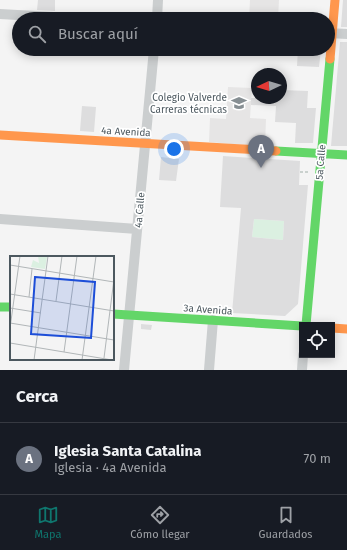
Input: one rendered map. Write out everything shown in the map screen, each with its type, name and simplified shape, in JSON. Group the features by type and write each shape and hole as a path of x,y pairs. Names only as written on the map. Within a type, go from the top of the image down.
{"street":[{"path":"157,12 158,0"},
{"name":"5a Calle","path":"333,12 335,0"},
{"path":"0,14 12,15"},
{"path":"335,33 347,34"},
{"name":"4a Calle","path":"124,370 153,56"},
{"name":"5a Calle","path":"306,322 328,56"},
{"name":"4a Avenida","path":"0,135 347,155"},
{"path":"0,219 137,229"},
{"path":"0,307 10,308"},
{"name":"3a Avenida","path":"114,314 299,326"},
{"path":"209,370 213,320"},
{"path":"335,328 347,330"},
{"path":"302,370 303,358"}],"path":[{"path":"300,172 311,172"}],"shaded area":[{"path":"250,0 279,0 278,12 249,12"},
{"name":"Colegio Valverde Carreras técnicas","path":"228,87 251,88 250,118 266,119 265,147 209,142 210,118 226,119"}],"green space":[{"path":"254,219 284,221 283,240 252,237"}],"building":[{"path":"38,0 55,0 55,11 37,10"},
{"path":"343,0 347,0 347,27 341,27"},
{"path":"340,42 347,42 347,146 331,146"},
{"path":"298,56 320,56 319,67 297,66"},
{"path":"287,90 308,91 307,108 316,108 313,143 295,143 296,123 275,122 276,106 251,105 287,104"},
{"path":"82,106 96,107 94,132 80,131"},
{"path":"223,156 300,161 299,185 308,185 298,304 285,316 232,313 241,208 220,207","holes":["254,219 284,221 283,240 252,237"]},
{"path":"161,157 179,159 176,181 159,180"},
{"path":"141,324 152,325 151,330 141,329"}],"traffic: fast":[{"path":"306,322 330,59"},
{"path":"276,151 347,155"},
{"path":"0,307 10,307"},
{"path":"114,314 299,326"}],"traffic: slow":[{"path":"334,12 335,0"},
{"path":"0,135 276,151"},
{"path":"335,328 347,329"}],"place":[{"name":"Colegio Valverde Carreras técnicas","path":"239,103"},
{"name":"Iglesia Santa Catalina","path":"261,168"}]}
